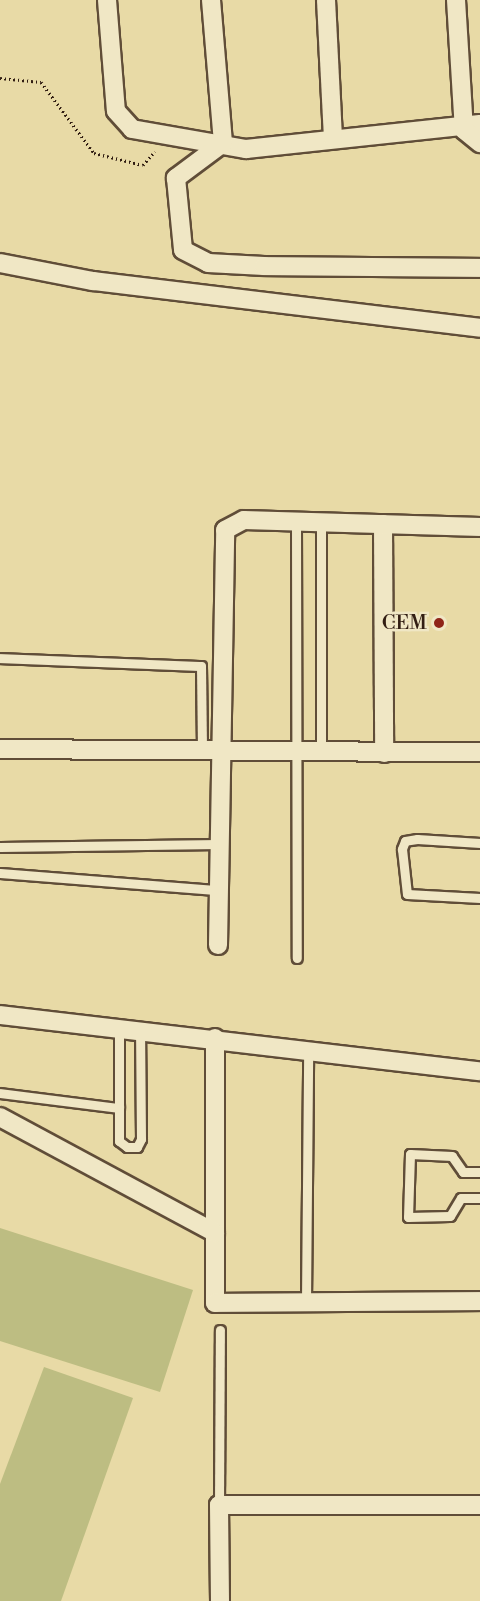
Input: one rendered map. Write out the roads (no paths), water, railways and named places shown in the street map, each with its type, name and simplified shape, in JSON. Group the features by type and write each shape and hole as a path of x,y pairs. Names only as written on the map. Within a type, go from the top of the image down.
{"street":[{"path":"107,0 116,111 132,129 166,138 223,143 246,148 333,138 472,127"},
{"path":"211,0 223,143"},
{"path":"326,0 333,138"},
{"path":"456,0 472,127 480,143"},
{"path":"223,143 176,178 183,250 208,262 480,267"},
{"path":"0,263 93,281 480,328"},
{"path":"218,945 219,844 212,750 225,530 243,520 480,527"},
{"path":"383,524 384,753"},
{"path":"0,749 480,752"},
{"path":"0,1015 215,1038 480,1071"},
{"path":"215,1038 215,1303 480,1301"},
{"path":"0,1117 215,1233"},
{"path":"220,1601 219,1505 480,1505"}],"lane":[{"path":"296,521 297,958"},
{"path":"321,522 321,752"},
{"path":"0,658 201,666 212,750"},
{"path":"480,843 417,839 405,841 402,849 407,894 480,898"},
{"path":"0,847 219,844"},
{"path":"0,873 219,890"},
{"path":"119,1029 119,1141 136,1147 141,1139 140,1031"},
{"path":"306,1302 308,1049"},
{"path":"0,1094 119,1108"},
{"path":"480,1172 463,1172 452,1156 410,1154 408,1217 450,1216 461,1198 480,1198"},
{"path":"219,1505 220,1330"}],"place":[{"name":"CEM","path":"439,623"}]}
